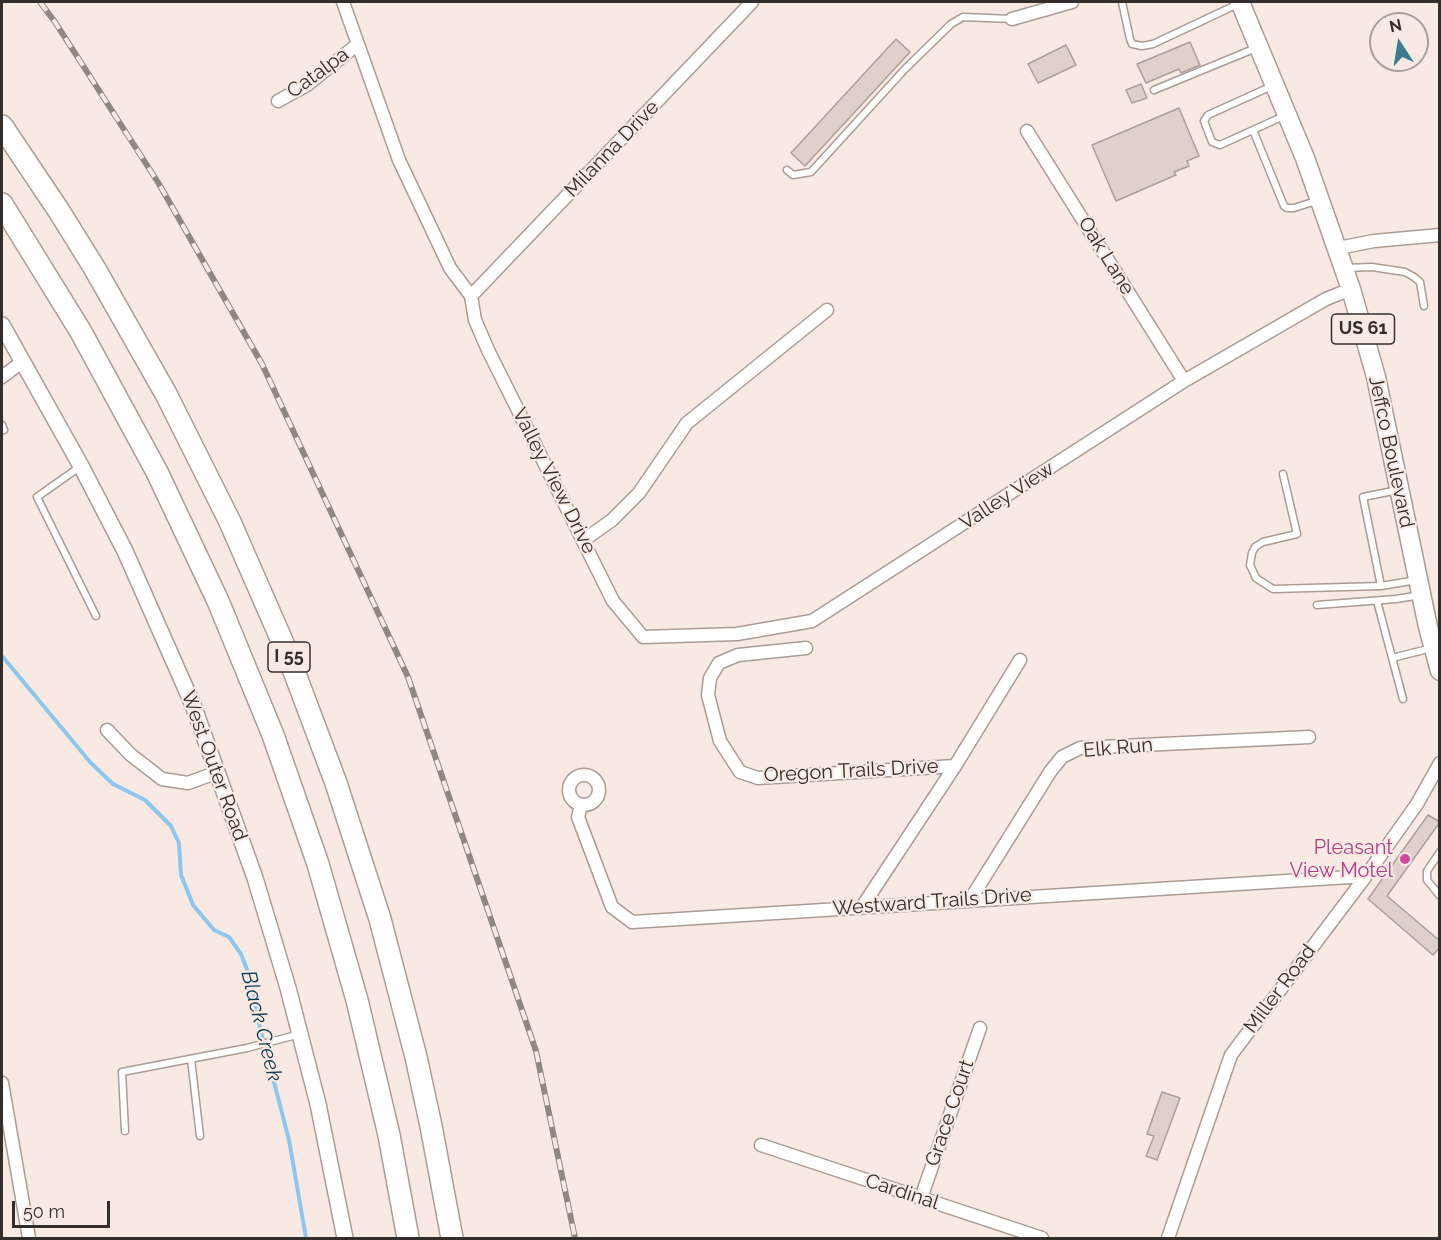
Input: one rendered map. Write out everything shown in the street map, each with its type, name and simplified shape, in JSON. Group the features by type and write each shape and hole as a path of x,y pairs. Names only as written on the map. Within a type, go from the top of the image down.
{"highway":[{"name":"I 55","path":"2,126 95,269 160,384 230,522 286,650 336,783 380,919 416,1057 452,1239"},
{"name":"I 55","path":"2,204 81,332 158,472 218,601 265,716 318,864 354,989 389,1135 408,1239"}],"main road":[{"name":"Jeffco Boulevard","path":"1241,2 1321,200 1351,289 1376,377 1433,648 1440,671"}],"street":[{"path":"343,2 399,160 450,268 471,296"},
{"name":"Milanna Drive","path":"471,296 752,2"},
{"path":"1012,19 1072,2"},
{"name":"Catalpa","path":"278,101 307,85 358,44"},
{"name":"Oak Lane","path":"1027,131 1184,381"},
{"path":"1338,248 1374,241 1440,235"},
{"name":"Valley View","path":"643,637 737,634 812,621 1184,381 1326,299 1351,289"},
{"name":"Valley View Drive","path":"471,296 475,320 488,350 613,601 643,637"},
{"path":"584,540 612,520 639,493 687,423 826,310"},
{"name":"West Outer Road","path":"2,324 81,466 125,551 166,640 218,772 255,878 301,1034 333,1174 345,1239"},
{"path":"2,376 23,361"},
{"name":"Oregon Trails Drive","path":"806,648 738,655 719,663 710,678 708,695 720,741 740,772 758,778 955,766"},
{"path":"862,907 955,766 1020,660"},
{"path":"107,730 131,755 162,778 188,783 218,772"},
{"name":"Elk Run","path":"970,900 1050,772 1062,757 1080,748 1309,738"},
{"name":"Miller Road","path":"1168,1239 1231,1055 1366,876 1417,804 1440,763"},
{"name":"Westward Trails Drive","path":"581,805 578,817 612,907 632,922 1366,876"},
{"name":"Grace Court","path":"921,1198 980,1028"},
{"path":"2,1083 29,1239"},
{"name":"Cardinal","path":"761,1146 1042,1239"}],"lane":[{"path":"1122,2 1132,44 1142,46 1153,44 1241,2"},
{"path":"788,170 793,175 811,172 905,69 951,24 963,17 1012,19"},
{"path":"1154,90 1260,47"},
{"path":"1276,84 1208,115 1204,122 1212,142 1220,145 1288,114"},
{"path":"1253,130 1284,206 1294,207 1321,200"},
{"path":"1344,268 1372,267 1405,272 1420,282 1424,306"},
{"path":"81,466 37,496 96,616"},
{"path":"1283,474 1297,534 1263,542 1255,547 1250,565 1256,578 1262,583 1273,589 1420,587"},
{"path":"1381,586 1363,497 1400,490"},
{"path":"1317,605 1377,601 1420,587"},
{"path":"1377,601 1403,699"},
{"path":"1392,658 1433,648"},
{"path":"1440,852 1427,871 1427,880 1440,896"},
{"path":"125,1131 122,1072 247,1048 301,1034"},
{"path":"191,1059 200,1136"}],"building":[{"path":"896,39 910,52 805,166 791,153"},
{"path":"1190,42 1200,65 1181,73 1179,69 1146,83 1137,64"},
{"path":"1066,45 1076,65 1038,83 1028,64"},
{"path":"1141,84 1147,98 1132,103 1126,90"},
{"path":"1179,108 1199,156 1187,161 1189,166 1174,172 1176,175 1116,201 1092,145"},
{"name":"Pleasant View Motel","path":"1428,815 1440,822 1387,896 1440,941 1440,947 1433,955 1368,899"},
{"path":"1162,1092 1180,1098 1157,1160 1146,1156 1154,1136 1147,1134"}],"waterway":[{"name":"Black Creek","path":"2,656 90,762 113,784 145,800 171,826 179,843 181,875 193,905 214,930 229,937 241,954 251,980 260,1028 289,1140 306,1238"}],"railway":[{"path":"40,2 159,184 262,364 408,677 536,1051 575,1238"}],"place":[{"name":"Pleasant View Motel","path":"1405,859"}]}
